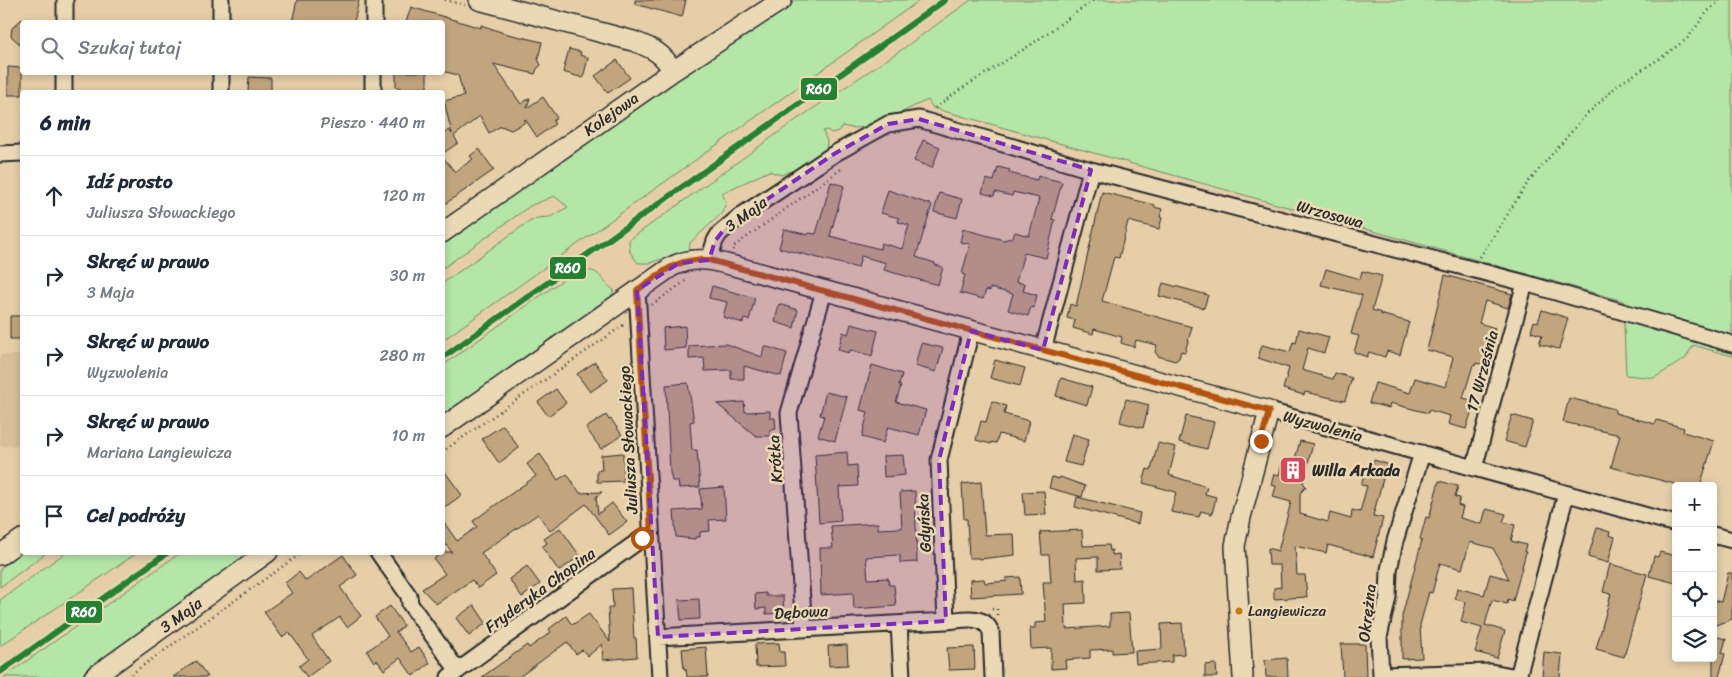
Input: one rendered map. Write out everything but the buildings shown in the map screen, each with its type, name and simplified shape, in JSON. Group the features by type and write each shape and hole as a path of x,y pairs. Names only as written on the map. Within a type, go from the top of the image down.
{"street":[{"path":"65,0 65,20"},
{"path":"221,0 221,20"},
{"path":"374,0 374,20"},
{"path":"479,0 516,5 634,40 666,58 673,71"},
{"name":"Kolejowa","path":"445,231 673,71 782,0"},
{"path":"64,75 64,90"},
{"path":"221,75 221,90"},
{"path":"373,75 373,90"},
{"name":"Wrzosowa","path":"919,119 1090,170 1525,283 1732,344"},
{"name":"3 Maja","path":"709,260 715,241 739,217 834,154 888,124 919,119"},
{"path":"0,154 20,154"},
{"path":"1043,350 1090,170"},
{"path":"445,426 637,290 679,263 686,260 709,260"},
{"name":"Wyzwolenia","path":"709,260 1269,411 1672,523"},
{"name":"17 Września","path":"1474,468 1525,283"},
{"name":"Juliusza Słowackiego","path":"637,290 660,677"},
{"name":"Krótka","path":"804,629 789,413 824,290"},
{"name":"Gdyńska","path":"946,621 939,460 971,331"},
{"path":"1243,677 1235,546 1269,411"},
{"name":"Okrężna","path":"1422,453 1395,541 1389,570 1388,597 1379,637 1381,676 1491,672 1517,677"},
{"path":"1517,677 1566,494"},
{"name":"Fryderyka Chopina","path":"453,674 651,532"},
{"path":"1717,535 1732,540"},
{"path":"0,555 20,540"},
{"name":"3 Maja","path":"94,677 264,555"},
{"path":"380,555 409,596 410,604 453,674"},
{"path":"946,621 980,620 988,625 993,677"},
{"name":"Dębowa","path":"658,637 946,621"},
{"path":"899,624 902,677"}],"path":[{"path":"919,119 960,89 1029,46 1094,0"},
{"path":"1474,270 1481,254 1529,181 1585,116 1619,84 1688,39 1707,12 1720,0"},
{"path":"734,254 733,247 845,166"},
{"path":"445,450 692,276"},
{"path":"127,677 299,555"},
{"path":"989,610 997,609 997,619"}],"highlighted area":[{"path":"919,119 1091,170 1043,350 971,331 939,460 946,621 658,637 637,290 679,263 709,260 715,241 726,227 834,154 888,124"}],"shaded area":[{"path":"0,355 20,355 20,446 0,446"}],"green space":[{"path":"793,0 920,0 445,339 445,282 524,225 537,218 550,217 568,207 554,196 530,206 445,267 445,241 667,82"},
{"path":"971,0 1732,0 1732,356 1693,345 1686,358 1654,378 1626,375 1623,301 933,108 928,100 875,124 853,128 843,126 838,131 832,133 827,130 823,131 827,142 826,149 806,165 781,175 769,171 722,193 726,203 722,213 690,243 689,250 650,263 638,263 630,252 629,240 796,120 901,50"},
{"path":"578,269 583,272 593,271 597,273 614,290 611,297 445,417 445,364"},
{"path":"20,553 20,555 43,555 0,587 0,569"},
{"path":"62,555 134,555 0,646 0,600"},
{"path":"177,555 252,555 80,677 4,677"}],"transit line":[{"name":"R60","path":"445,356 945,0"},
{"name":"R60","path":"0,672 164,555"}],"place":[{"name":"Willa Arkada","path":"1293,470"},
{"name":"Langiewicza","path":"1239,611"}],"route":[{"path":"642,538 651,532 637,290 671,267 686,260 709,260 1269,411 1261,441"}]}
